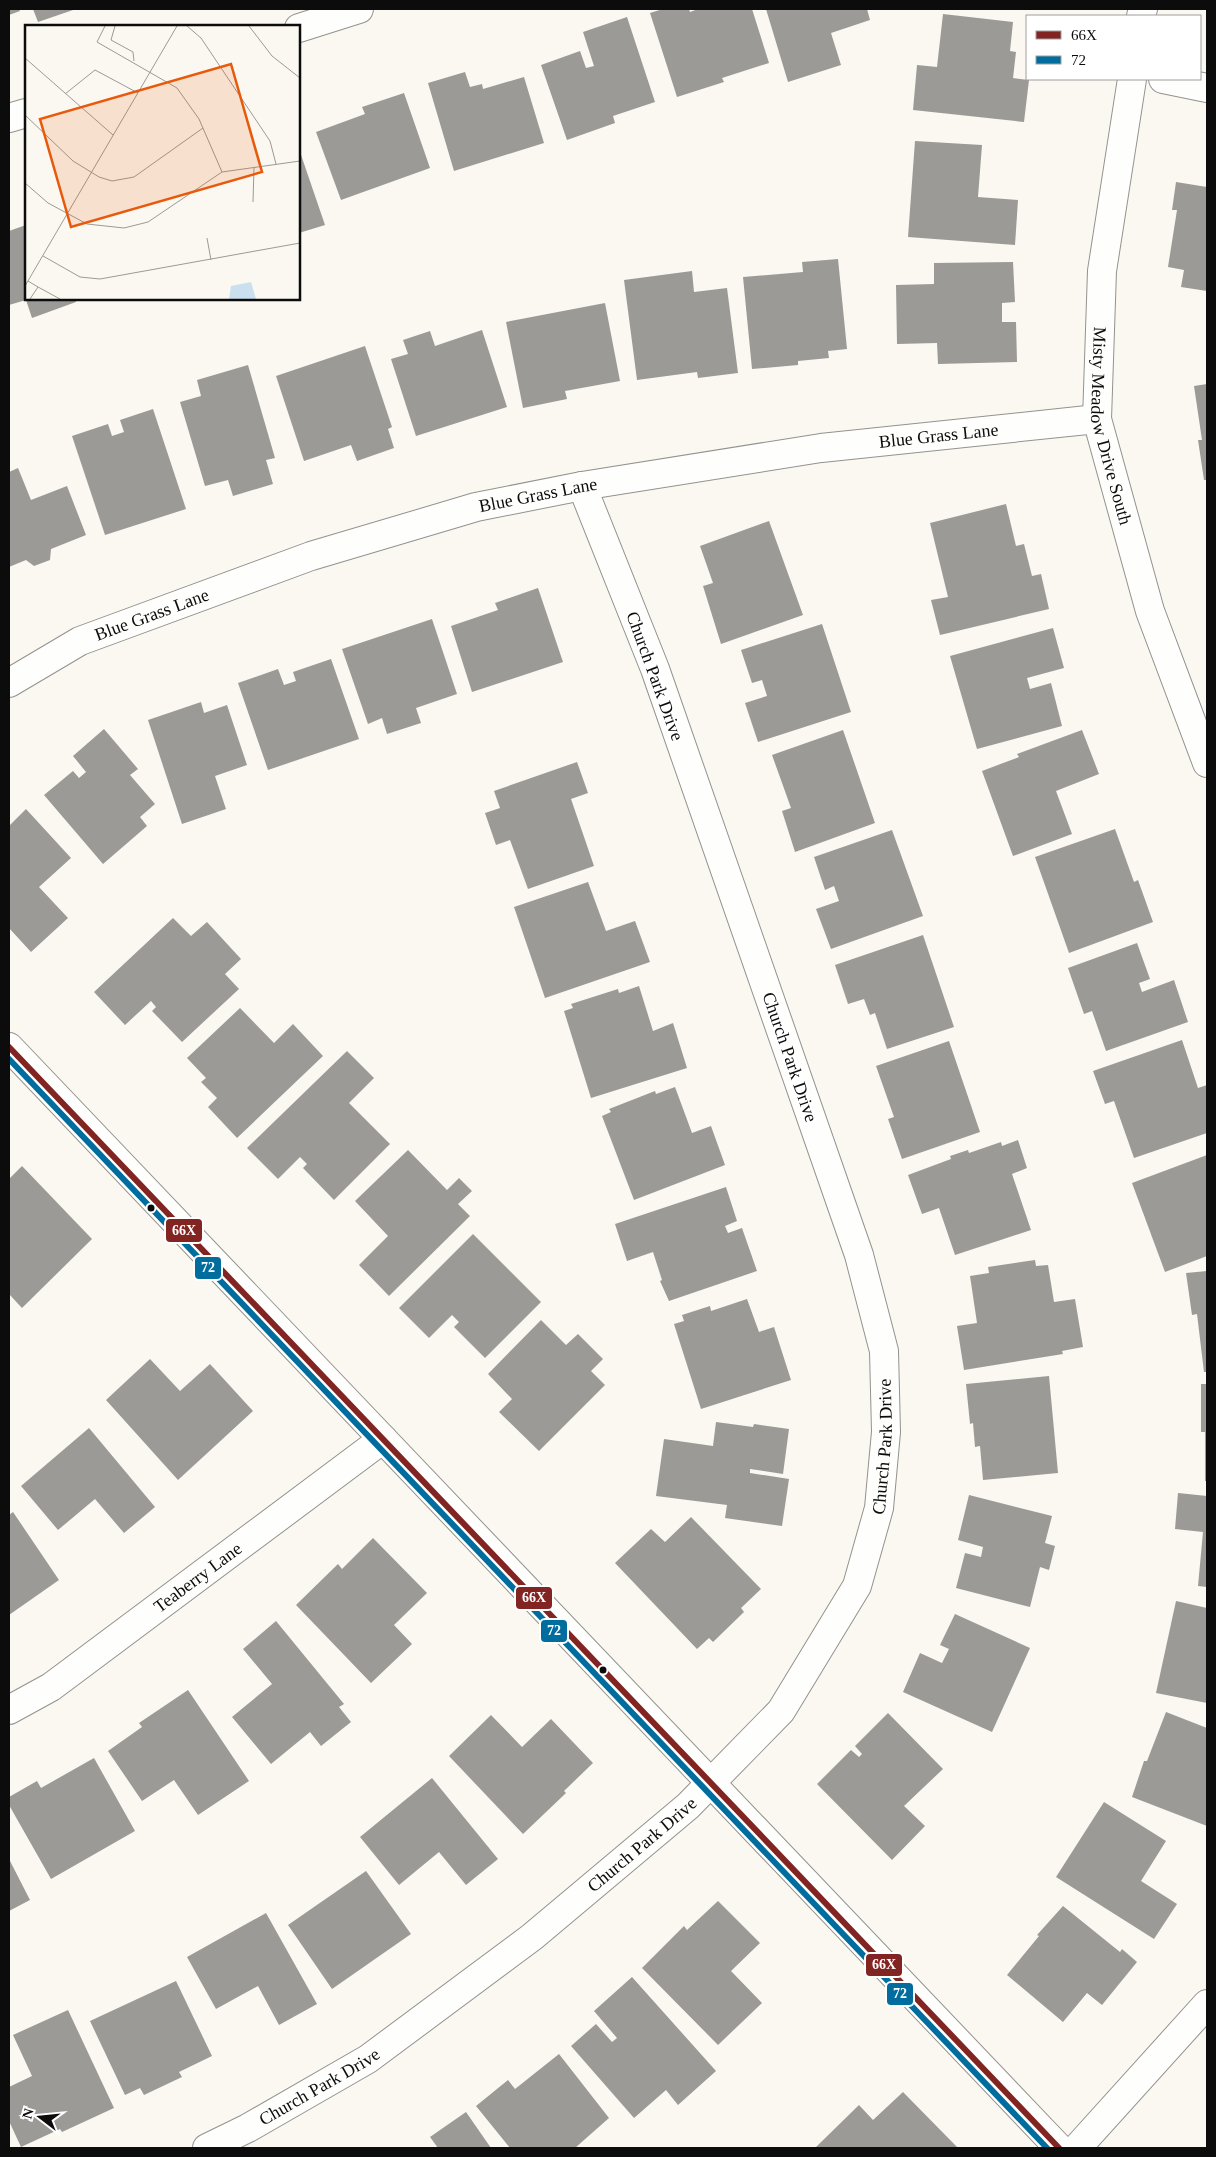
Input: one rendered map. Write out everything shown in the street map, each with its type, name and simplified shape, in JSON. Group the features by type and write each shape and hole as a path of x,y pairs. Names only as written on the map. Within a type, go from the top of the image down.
{"street":[{"path":"300,28 359,9"},
{"name":"Misty Meadow Drive South","path":"1132,80 1102,271 1097,419 1150,611 1207,763"},
{"path":"1168,80 1207,88"},
{"path":"9,118 25,113"},
{"name":"Blue Grass Lane","path":"9,684 80,641 311,556 476,507 582,486 821,448 1097,419"},
{"name":"Church Park Drive","path":"207,2148 248,2128 368,2059 532,1937 688,1806 781,1710 857,1586 879,1508 886,1432 884,1351 859,1255 655,669 582,486"},
{"path":"13,1058 383,1439 1059,2148"},
{"name":"Teaberry Lane","path":"9,1710 51,1687 383,1439"},
{"path":"1076,2148 1207,2004"}],"building":[{"path":"9,9 19,9 20,11 9,15"},
{"path":"33,9 76,9 38,22"},
{"path":"663,9 689,9 690,12 698,9 752,9 769,63 722,78 724,82 677,97 650,13"},
{"path":"766,9 867,9 870,20 831,33 841,65 788,82"},
{"path":"943,14 1013,22 1010,51 1016,52 1013,78 1029,80 1024,122 913,110 917,65 937,67"},
{"path":"627,17 655,102 613,116 615,123 567,140 541,65 580,51 586,68 594,66 583,32"},
{"path":"465,72 470,87 482,84 483,89 524,77 544,143 454,171 428,83"},
{"path":"404,93 430,168 341,200 316,132 365,114 362,107"},
{"path":"915,141 982,145 978,197 1018,200 1015,245 908,237"},
{"path":"300,152 325,225 300,233"},
{"path":"1176,182 1207,187 1207,291 1181,287 1184,270 1168,267 1177,210 1172,210"},
{"path":"25,225 26,300 9,305 9,231"},
{"path":"838,259 847,349 828,351 829,358 798,361 798,365 752,369 743,277 803,272 802,262"},
{"path":"1013,262 1015,302 1002,303 1002,322 1016,322 1017,362 938,364 937,343 897,344 896,285 934,284 934,263"},
{"path":"692,271 694,292 727,288 738,373 698,378 697,372 637,380 624,280"},
{"path":"26,300 75,300 76,302 32,318"},
{"path":"605,303 620,381 565,391 567,399 523,408 506,322"},
{"path":"482,330 507,407 416,436 391,359 408,354 403,340 430,331 435,346"},
{"path":"365,346 392,427 388,429 394,448 357,461 351,445 304,461 276,376"},
{"path":"248,365 275,458 266,460 273,484 233,496 228,480 205,486 180,402 201,396 197,380"},
{"path":"1207,384 1207,480 1204,480 1198,440 1202,440 1194,386"},
{"path":"153,409 186,509 105,535 72,436 108,424 112,436 124,432 120,420"},
{"path":"18,468 31,500 67,486 86,535 51,549 50,560 34,566 26,560 9,567 9,472"},
{"path":"1006,504 1016,546 1024,544 1032,576 1041,574 1049,609 940,635 931,600 948,597 930,523"},
{"path":"769,521 803,615 721,644 703,586 713,583 700,546"},
{"path":"538,588 563,662 472,692 451,626 498,610 495,603"},
{"path":"432,619 457,694 416,708 421,723 387,734 382,718 368,724 342,649"},
{"path":"822,624 851,712 758,742 745,703 767,696 762,680 752,683 741,650"},
{"path":"1053,628 1064,668 1027,678 1030,689 1051,683 1062,726 977,749 950,656"},
{"path":"331,659 359,739 268,770 238,683 278,669 284,685 296,681 293,672"},
{"path":"201,702 204,713 227,705 247,765 215,776 226,809 182,824 148,720"},
{"path":"104,729 138,769 130,775 155,804 140,817 147,826 103,864 44,795 73,771 79,778 86,772 73,756"},
{"path":"843,730 875,823 795,852 782,811 791,808 772,755"},
{"path":"1082,730 1099,774 1056,791 1072,834 1013,856 982,771 1019,757 1017,754"},
{"path":"577,762 588,793 571,799 594,866 528,889 510,840 496,845 485,813 500,808 494,791"},
{"path":"26,809 71,858 39,887 68,918 31,952 9,928 9,826"},
{"path":"1115,829 1134,882 1138,880 1153,922 1069,953 1035,857"},
{"path":"892,830 923,916 831,949 816,909 839,901 834,886 825,890 814,857"},
{"path":"588,882 606,931 635,921 650,962 545,998 514,907"},
{"path":"173,918 191,936 207,922 241,959 225,974 239,989 182,1042 152,1011 156,1007 151,1001 125,1025 94,992"},
{"path":"923,935 954,1027 887,1049 875,1013 870,1015 864,999 848,1004 835,965"},
{"path":"1137,943 1150,979 1139,983 1142,992 1174,980 1188,1022 1106,1051 1092,1011 1084,1014 1068,968"},
{"path":"639,986 653,1031 673,1023 687,1068 591,1098 564,1011 573,1008 571,1004 618,989 619,993"},
{"path":"240,1008 274,1043 293,1024 323,1056 237,1138 208,1107 217,1098 201,1082 206,1078 187,1058"},
{"path":"1182,1040 1198,1088 1207,1085 1207,1133 1134,1158 1114,1101 1105,1104 1093,1071"},
{"path":"949,1041 980,1132 902,1159 888,1119 894,1117 876,1066"},
{"path":"347,1051 374,1078 349,1103 390,1144 334,1200 303,1168 307,1164 300,1157 278,1179 247,1148"},
{"path":"675,1087 692,1133 711,1126 725,1165 634,1200 602,1116 611,1112 609,1109 655,1091 656,1094"},
{"path":"1018,1140 1027,1168 1012,1174 1031,1230 955,1255 939,1208 922,1214 908,1175 951,1159 950,1156 968,1150 969,1153 1001,1142 1002,1146"},
{"path":"408,1150 447,1190 459,1178 472,1191 458,1204 470,1216 389,1296 359,1265 388,1236 355,1201"},
{"path":"1207,1155 1207,1256 1165,1272 1132,1183"},
{"path":"22,1166 92,1239 22,1308 9,1294 9,1179"},
{"path":"726,1187 737,1221 725,1226 728,1233 742,1228 757,1271 669,1301 660,1281 662,1280 653,1252 627,1261 615,1224"},
{"path":"473,1234 541,1302 485,1358 454,1327 459,1322 452,1315 429,1338 399,1308"},
{"path":"1035,1260 1036,1266 1048,1265 1054,1302 1075,1299 1083,1347 1062,1351 1063,1354 964,1370 957,1326 977,1323 970,1276 989,1273 988,1267"},
{"path":"1207,1271 1207,1372 1204,1372 1197,1314 1192,1315 1186,1273"},
{"path":"747,1299 759,1332 774,1327 791,1380 701,1409 674,1324 684,1321 682,1315 710,1306 711,1311"},
{"path":"541,1320 566,1345 578,1334 603,1359 591,1371 605,1385 539,1451 499,1412 512,1399 488,1374"},
{"path":"150,1359 180,1391 210,1364 253,1411 178,1480 106,1400"},
{"path":"1049,1376 1058,1473 983,1480 980,1446 975,1447 973,1423 970,1424 966,1384"},
{"path":"1201,1384 1207,1384 1207,1481 1205,1481 1205,1432 1201,1432"},
{"path":"716,1422 753,1427 754,1424 789,1429 783,1474 750,1469 750,1473 789,1479 782,1526 725,1518 727,1505 656,1496 664,1439 713,1446"},
{"path":"89,1428 155,1507 124,1533 95,1499 58,1530 21,1486"},
{"path":"1178,1493 1207,1496 1207,1587 1198,1586 1203,1532 1175,1529"},
{"path":"969,1495 1052,1516 1045,1543 1055,1546 1049,1570 1040,1567 1030,1607 956,1588 965,1553 981,1557 983,1547 958,1540"},
{"path":"13,1512 59,1580 9,1615 9,1515"},
{"path":"691,1517 761,1589 741,1608 744,1612 713,1642 709,1638 697,1649 615,1563 651,1529 665,1542"},
{"path":"373,1538 427,1593 394,1625 412,1644 371,1683 296,1605 338,1564 342,1569"},
{"path":"1176,1601 1207,1608 1207,1703 1156,1693"},
{"path":"955,1614 1030,1648 992,1732 903,1692 920,1653 942,1663 949,1649 940,1645"},
{"path":"276,1621 344,1704 339,1707 351,1722 321,1746 310,1732 271,1764 232,1717 272,1684 243,1649"},
{"path":"188,1690 249,1781 198,1815 174,1780 142,1801 108,1751 142,1727 139,1723"},
{"path":"1166,1712 1207,1728 1207,1826 1132,1797 1144,1761 1147,1761"},
{"path":"888,1713 943,1769 904,1806 925,1826 892,1860 817,1784 851,1750 859,1757 862,1754 855,1746"},
{"path":"491,1715 522,1747 551,1719 593,1763 564,1791 566,1793 523,1834 449,1756"},
{"path":"94,1758 135,1831 51,1879 9,1805 9,1797 37,1781 41,1788"},
{"path":"432,1778 498,1859 466,1885 439,1852 399,1885 360,1837"},
{"path":"1104,1802 1166,1841 1141,1881 1177,1904 1154,1939 1056,1877"},
{"path":"9,1859 30,1900 9,1911"},
{"path":"366,1871 411,1934 332,1989 288,1925"},
{"path":"718,1901 760,1943 731,1971 762,2003 718,2045 642,1968 684,1926 687,1930"},
{"path":"1063,1906 1120,1952 1122,1949 1137,1962 1102,2005 1087,1993 1063,2022 1007,1975 1039,1936 1037,1935"},
{"path":"266,1913 317,2004 279,2025 258,1986 216,2009 187,1957"},
{"path":"632,1977 716,2071 678,2105 666,2090 634,2118 571,2046 596,2024 612,2042 617,2038 594,2011"},
{"path":"176,1981 212,2056 179,2072 182,2077 144,2095 140,2088 125,2095 90,2021"},
{"path":"68,2010 114,2108 62,2132 60,2129 21,2147 9,2121 9,2087 32,2076 13,2035"},
{"path":"559,2054 609,2118 575,2148 510,2148 476,2106 508,2080 515,2089"},
{"path":"903,2092 958,2148 816,2147 859,2105 873,2120"},
{"path":"466,2112 491,2148 438,2148 430,2137"}],"transit line":[{"name":"66X","path":"9,1047 1059,2148"},
{"name":"72","path":"9,1059 1047,2148"}]}
